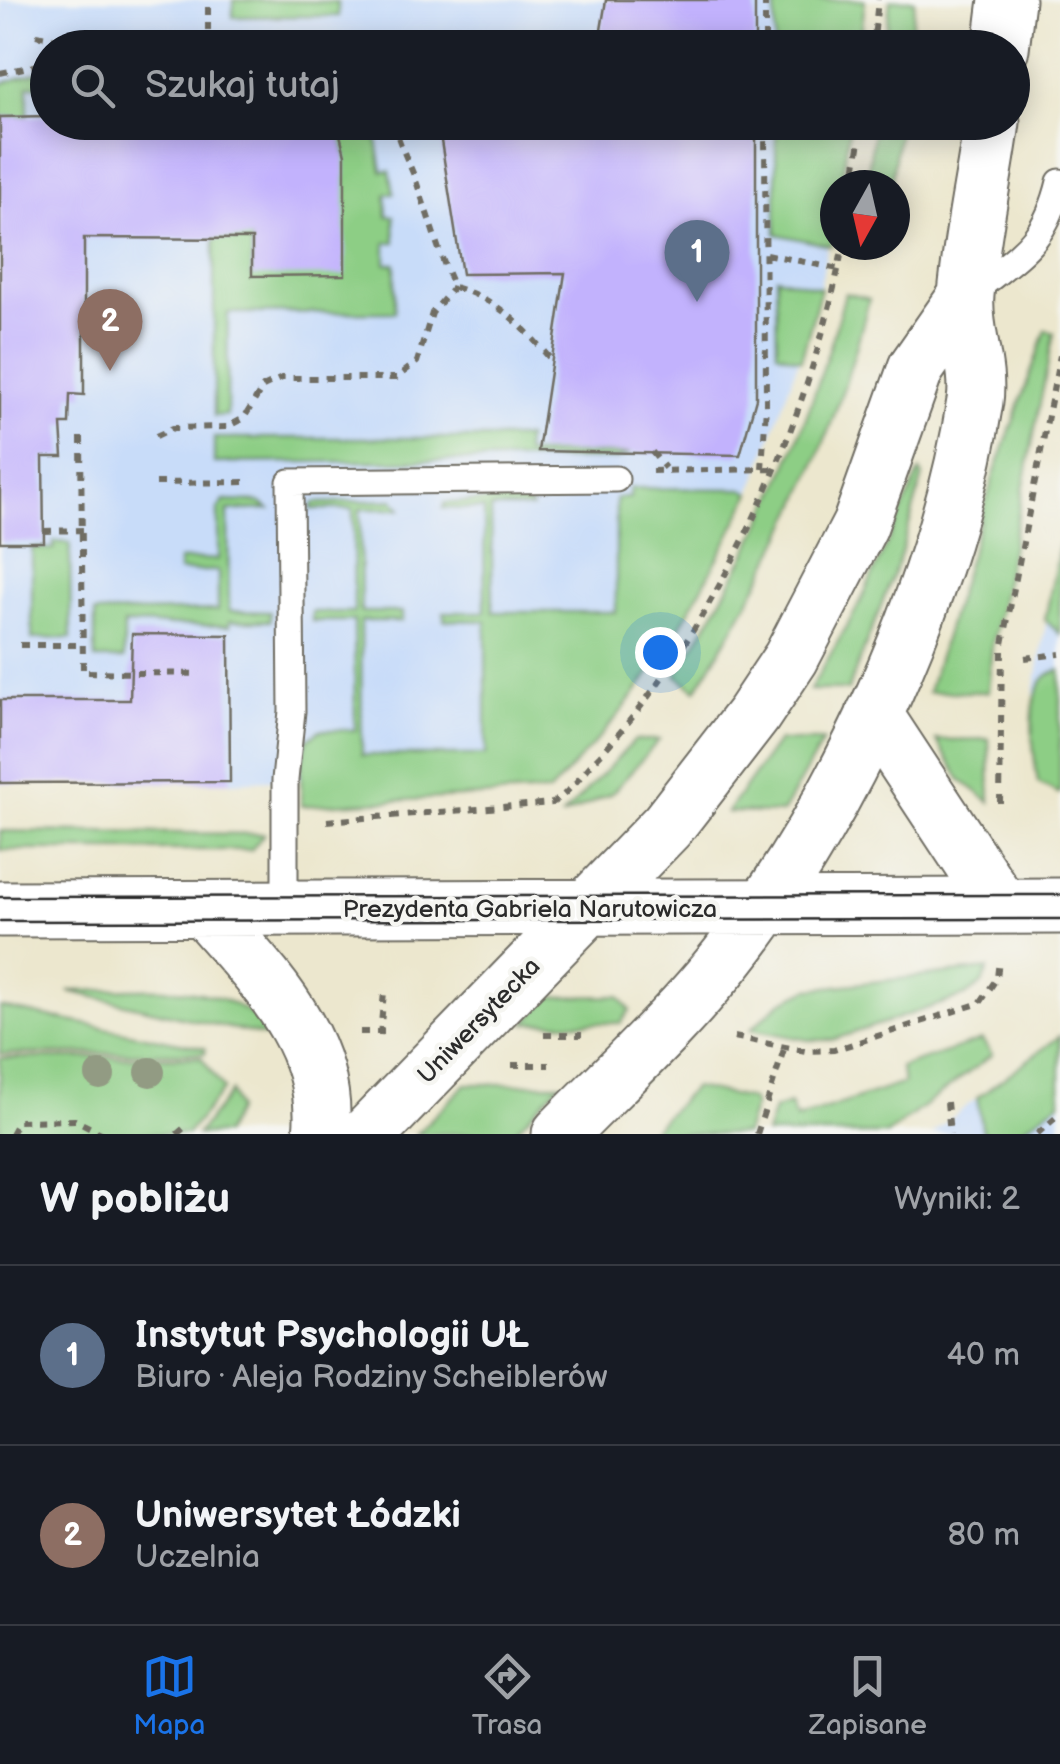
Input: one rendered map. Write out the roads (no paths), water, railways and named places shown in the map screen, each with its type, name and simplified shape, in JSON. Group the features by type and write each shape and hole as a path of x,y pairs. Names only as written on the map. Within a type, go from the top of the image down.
{"main road":[{"path":"560,1134 657,1036 765,908 820,817 874,714 926,582 976,397 965,298 989,140"},
{"name":"Uniwersytecka","path":"368,1134 667,826 715,768 791,658 860,525 916,368 965,298"},
{"path":"874,714 1000,906"},
{"name":"Prezydenta Gabriela Narutowicza","path":"0,908 1060,906"},
{"path":"204,909 287,1009 306,1040 321,1094 321,1134"}],"lane":[{"path":"965,298 1032,243 1051,220 1060,182"},
{"path":"285,908 292,711 290,482 616,479"}],"tram line":[{"path":"0,897 1060,895"},
{"path":"0,921 1060,919"}],"place":[{"name":"Instytut Psychologii UŁ","path":"697,302"},
{"name":"Uniwersytet Łódzki","path":"110,371"}]}
